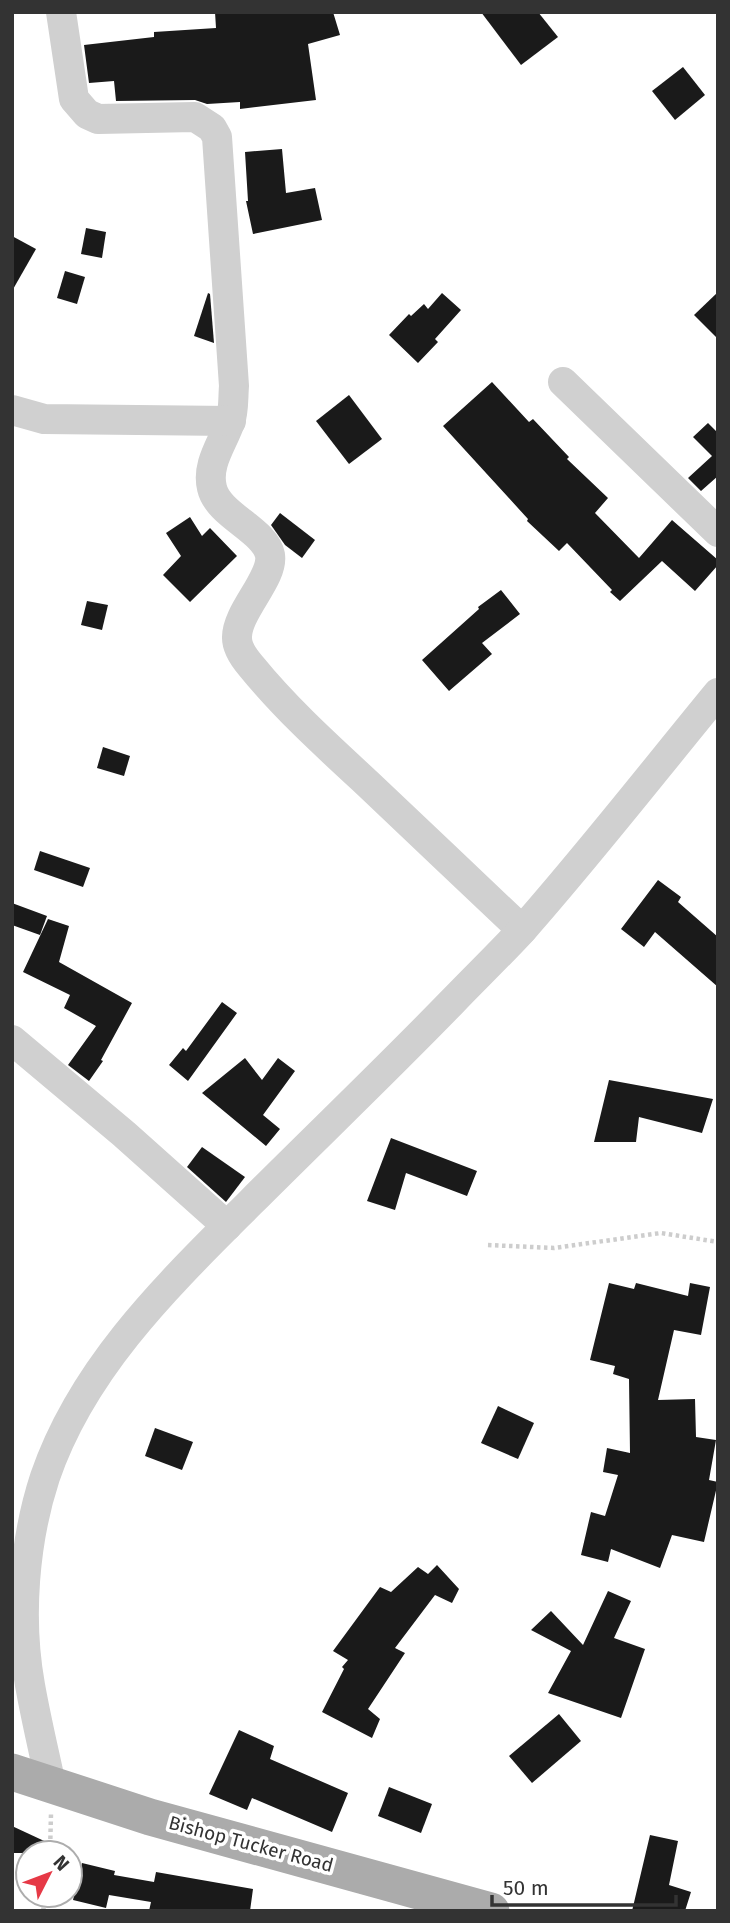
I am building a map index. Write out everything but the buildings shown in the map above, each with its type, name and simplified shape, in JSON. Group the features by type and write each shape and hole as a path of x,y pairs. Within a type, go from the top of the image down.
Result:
{"main road":[{"name":"Bishop Tucker Road","path":"12,1772 150,1817 491,1911"}],"street":[{"path":"61,12 74,99 87,114 98,119 195,117 212,128 217,137 234,386 231,421 219,443 211,472 212,490 228,511 267,547 271,556 267,571 242,618 237,637 240,651 249,665 300,720 522,930"},
{"path":"563,382 718,532"},
{"path":"12,410 44,419 231,421"},
{"path":"51,1785 29,1682 23,1598 31,1533 45,1478 64,1433 91,1381 124,1336 227,1226 370,1087 522,930 718,694"},
{"path":"12,1040 124,1134 227,1226"}],"path":[{"path":"488,1245 554,1248 661,1233 718,1242"}]}
